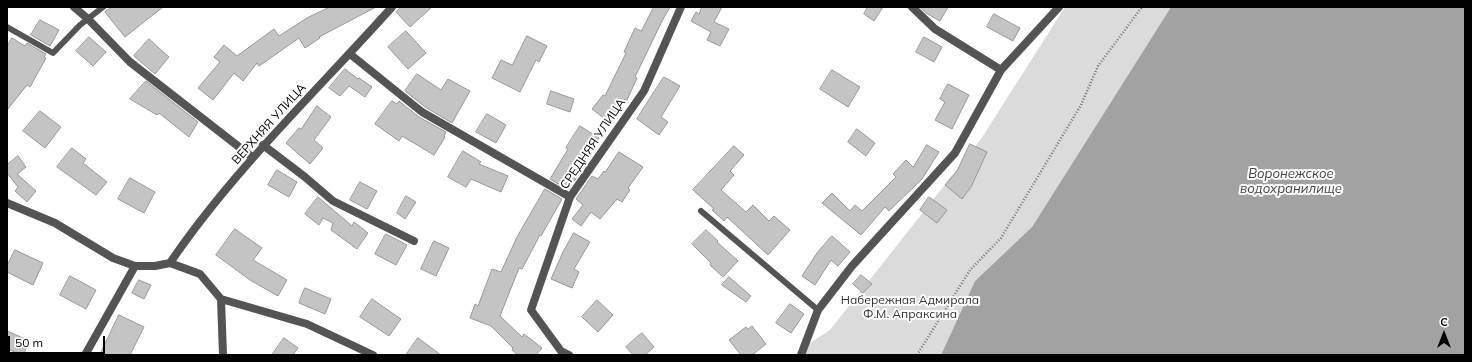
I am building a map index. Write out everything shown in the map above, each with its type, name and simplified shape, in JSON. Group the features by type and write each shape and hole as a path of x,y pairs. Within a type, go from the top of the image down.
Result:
{"street":[{"path":"74,7 88,19 130,62 252,157"},
{"name":"ВЕРХНЯЯ УЛИЦА","path":"170,263 184,242 252,157 350,54 392,7"},
{"name":"СРЕДНЯЯ УЛИЦА","path":"569,355 561,351 531,310 570,197 644,91 681,7"},
{"path":"912,7 935,29 1001,70"},
{"path":"801,355 818,310 852,266 954,153 1001,70 1059,7"},
{"path":"350,54 422,112 570,197"},
{"path":"263,145 332,200 414,241"},
{"path":"7,203 55,223 113,258 135,266 155,266 170,263 200,274 221,299 307,324 373,355"},
{"path":"85,355 135,266"},
{"path":"221,299 223,355"}],"lane":[{"path":"7,26 54,53 80,25 103,7"},
{"path":"701,211 818,310"}],"path":[{"path":"917,355 970,270 1001,238 1081,104 1098,66 1142,7"}],"green space":[{"name":"Набережная Адмирала Ф.М. Апраксина","path":"1065,7 1171,7 1032,227 975,281 941,355 805,355 807,345 830,330 981,139"}],"water":[{"name":"Воронежское водохранилище","path":"1171,7 1465,7 1465,355 941,355 975,281 1032,227"}],"building":[{"path":"112,7 163,7 125,37 105,12"},
{"path":"330,7 376,7 319,37 320,38 305,48 299,38 259,66 257,63 243,81 234,73 213,100 198,88 220,62 214,57 224,45 237,56 274,29 279,36 307,18"},
{"path":"402,7 432,7 410,27 396,12"},
{"path":"654,7 670,7 635,77 637,78 627,100 625,99 608,121 592,109 603,95 605,96 626,53 624,52 635,28 641,31"},
{"path":"702,7 722,7 714,22 729,29 720,46 707,40 711,32 691,21 696,12 699,14"},
{"path":"868,7 883,7 874,21 864,14"},
{"path":"920,7 948,7 940,21 926,13"},
{"path":"994,14 1020,28 1013,41 987,27"},
{"path":"40,20 59,30 50,46 31,35"},
{"path":"406,31 426,53 408,69 388,47"},
{"path":"527,36 547,46 539,62 536,60 520,92 492,78 501,60 512,65"},
{"path":"89,37 106,52 93,66 76,51"},
{"path":"924,37 942,47 934,62 916,52"},
{"path":"12,38 25,46 27,43 46,54 44,57 46,58 30,87 27,85 7,110 7,47"},
{"path":"149,39 169,57 155,74 134,56"},
{"path":"345,69 372,87 365,97 349,86 340,96 329,88"},
{"path":"832,70 860,87 848,107 820,89"},
{"path":"417,74 441,90 448,79 470,91 452,123 425,107 405,91"},
{"path":"664,77 680,86 661,117 668,122 659,135 637,119"},
{"path":"146,81 198,122 189,137 159,113 157,115 130,99"},
{"path":"948,84 969,95 952,129 935,120 945,102 940,99"},
{"path":"551,91 574,99 570,112 547,104"},
{"path":"392,101 397,104 399,101 419,117 446,132 445,137 434,155 402,136 399,141 375,124"},
{"path":"317,106 331,117 314,140 323,148 310,164 286,143 299,128 301,129"},
{"path":"40,111 61,127 45,148 23,131"},
{"path":"487,114 506,125 496,143 476,132"},
{"path":"580,126 599,138 579,168 582,170 568,190 550,179 568,149 566,148"},
{"path":"857,129 875,143 866,156 848,142"},
{"path":"970,144 987,152 971,187 962,199 945,185 957,171"},
{"path":"927,145 939,152 922,179 889,211 885,207 861,235 822,203 832,193 850,211 855,205 862,211 896,177 893,174 906,160 913,167"},
{"path":"734,146 744,155 730,171 734,175 721,190 746,212 753,205 769,221 774,216 790,230 768,255 727,217 724,221 712,210 714,209 693,190"},
{"path":"72,148 86,159 83,163 107,182 96,195 57,167"},
{"path":"463,151 481,162 479,164 508,176 501,192 471,179 466,187 448,177"},
{"path":"619,152 643,167 628,188 630,190 622,202 617,199 600,219 591,212 581,226 572,219 583,205 576,199 592,176 598,179 604,171 605,172"},
{"path":"18,156 26,167 17,174 36,191 27,202 15,191 18,187 7,173 7,165"},
{"path":"277,170 297,182 289,197 268,185"},
{"path":"130,178 155,192 144,213 118,199"},
{"path":"360,182 377,191 367,209 350,200"},
{"path":"545,189 562,199 541,236 540,235 522,269 519,268 500,316 522,337 524,334 542,348 536,355 518,355 491,326 470,318 475,304 478,306 492,269 501,272 517,237"},
{"path":"406,196 416,202 405,219 397,213"},
{"path":"318,197 352,226 354,222 368,233 357,249 331,230 333,223 323,218 319,225 305,214"},
{"path":"929,197 947,210 937,223 920,210"},
{"path":"235,229 262,248 253,260 287,280 278,296 250,280 216,255"},
{"path":"706,230 738,261 723,277 710,265 711,263 692,244"},
{"path":"574,233 590,242 574,269 579,272 572,288 551,279 563,252"},
{"path":"386,234 407,245 396,265 375,254"},
{"path":"832,236 850,252 838,266 831,260 815,285 802,276 817,253"},
{"path":"434,241 449,248 436,276 421,269"},
{"path":"15,250 43,263 33,285 7,272 7,266"},
{"path":"861,275 872,284 863,293 853,284"},
{"path":"70,276 96,290 86,309 60,295"},
{"path":"729,277 751,296 746,302 722,285"},
{"path":"139,280 151,285 144,299 132,293"},
{"path":"305,288 331,299 325,314 299,303"},
{"path":"372,299 401,319 389,336 360,317"},
{"path":"597,300 613,315 598,332 582,317"},
{"path":"790,304 804,314 791,333 776,323"},
{"path":"119,315 144,327 130,355 100,355"},
{"path":"752,326 766,344 752,355 741,355 729,340 746,327 748,329"},
{"path":"7,331 30,341 23,355 7,349"},
{"path":"642,333 654,347 645,355 633,355 626,347"},
{"path":"284,338 298,348 293,355 272,355"},
{"path":"418,338 441,355 406,355"}]}
